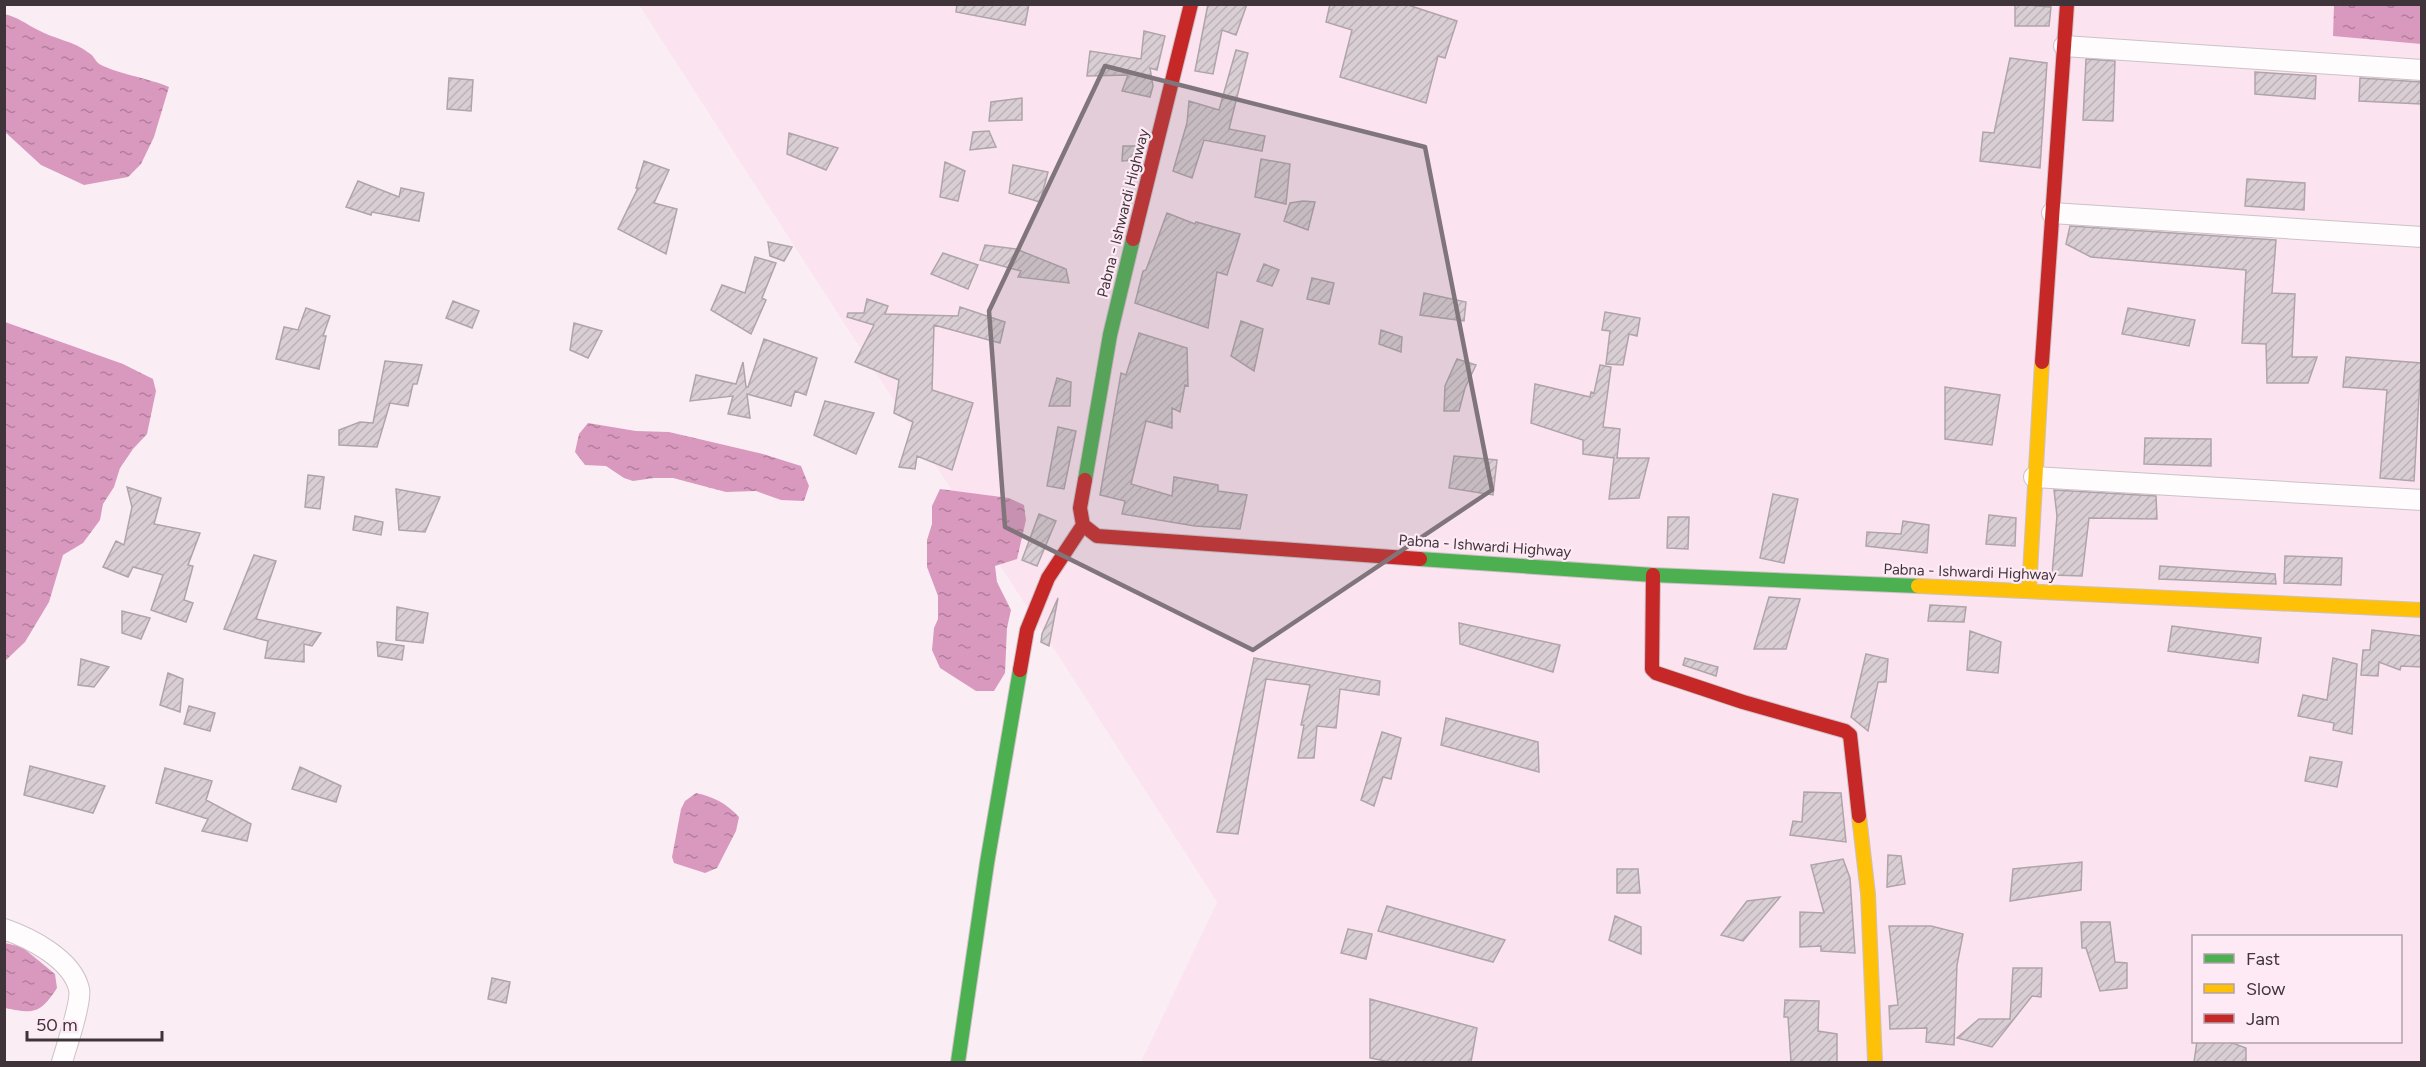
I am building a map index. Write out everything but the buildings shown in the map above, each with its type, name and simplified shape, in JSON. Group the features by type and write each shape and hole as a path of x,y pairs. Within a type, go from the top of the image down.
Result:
{"main road":[{"name":"Pabna - Ishwardi Highway","path":"1191,4 1110,335 1080,508 1083,525 1097,536 1653,575 2421,610"},
{"path":"2029,591 2034,477 2067,4"},
{"path":"958,1062 987,863 1027,630 1048,578 1083,525"},
{"path":"1653,575 1652,669 1656,673 1743,702 1845,731 1850,735 1868,894 1875,1062"}],"street":[{"path":"2064,46 2421,70"},
{"path":"2052,213 2421,237"},
{"path":"2034,477 2421,500"},
{"path":"4,929 28,937 48,951 72,974 80,990 62,1062"}],"highlighted area":[{"path":"1105,66 1425,147 1492,490 1253,650 1005,527 989,311"}],"shaded area":[{"path":"639,5 2421,5 2421,1062 1141,1062 1217,902"}],"water":[{"path":"2334,5 2421,5 2421,44 2333,36"},
{"path":"4,14 77,46 104,66 169,87 154,137 141,164 128,177 84,185 41,165 5,132"},
{"path":"5,322 123,364 153,379 156,391 147,434 120,468 114,487 103,504 100,520 83,543 63,555 49,602 25,642 5,661"},
{"path":"588,423 636,431 669,432 763,454 801,466 809,486 804,501 781,500 756,491 726,492 673,478 633,481 606,466 585,465 575,452 579,434"},
{"path":"940,489 1009,498 1024,505 1026,520 1017,559 995,566 997,582 1011,610 1007,628 1005,673 994,691 976,691 940,668 932,650 934,628 938,619 938,596 927,567 927,540 932,524 932,506"},
{"path":"696,793 719,801 739,817 736,831 717,868 705,873 674,863 672,857 681,809 685,801"},
{"path":"5,943 22,947 55,974 57,988 46,1003 36,1010 23,1011 5,1008"}],"traffic: fast":[{"path":"1085,480 1110,335 1133,239"},
{"path":"1420,559 1653,575 1918,586"},
{"path":"958,1062 987,863 1020,670"}],"traffic: slow":[{"path":"2029,591 2042,362"},
{"path":"1918,586 2422,610"},
{"path":"1859,816 1868,894 1875,1062"}],"traffic: jam":[{"path":"1133,239 1191,4"},
{"path":"2042,362 2067,4"},
{"path":"1085,480 1080,508 1083,525 1097,536 1420,559"},
{"path":"1020,670 1027,630 1048,578 1083,525"},
{"path":"1653,575 1652,669 1656,673 1743,702 1845,731 1850,735 1859,816"}]}
